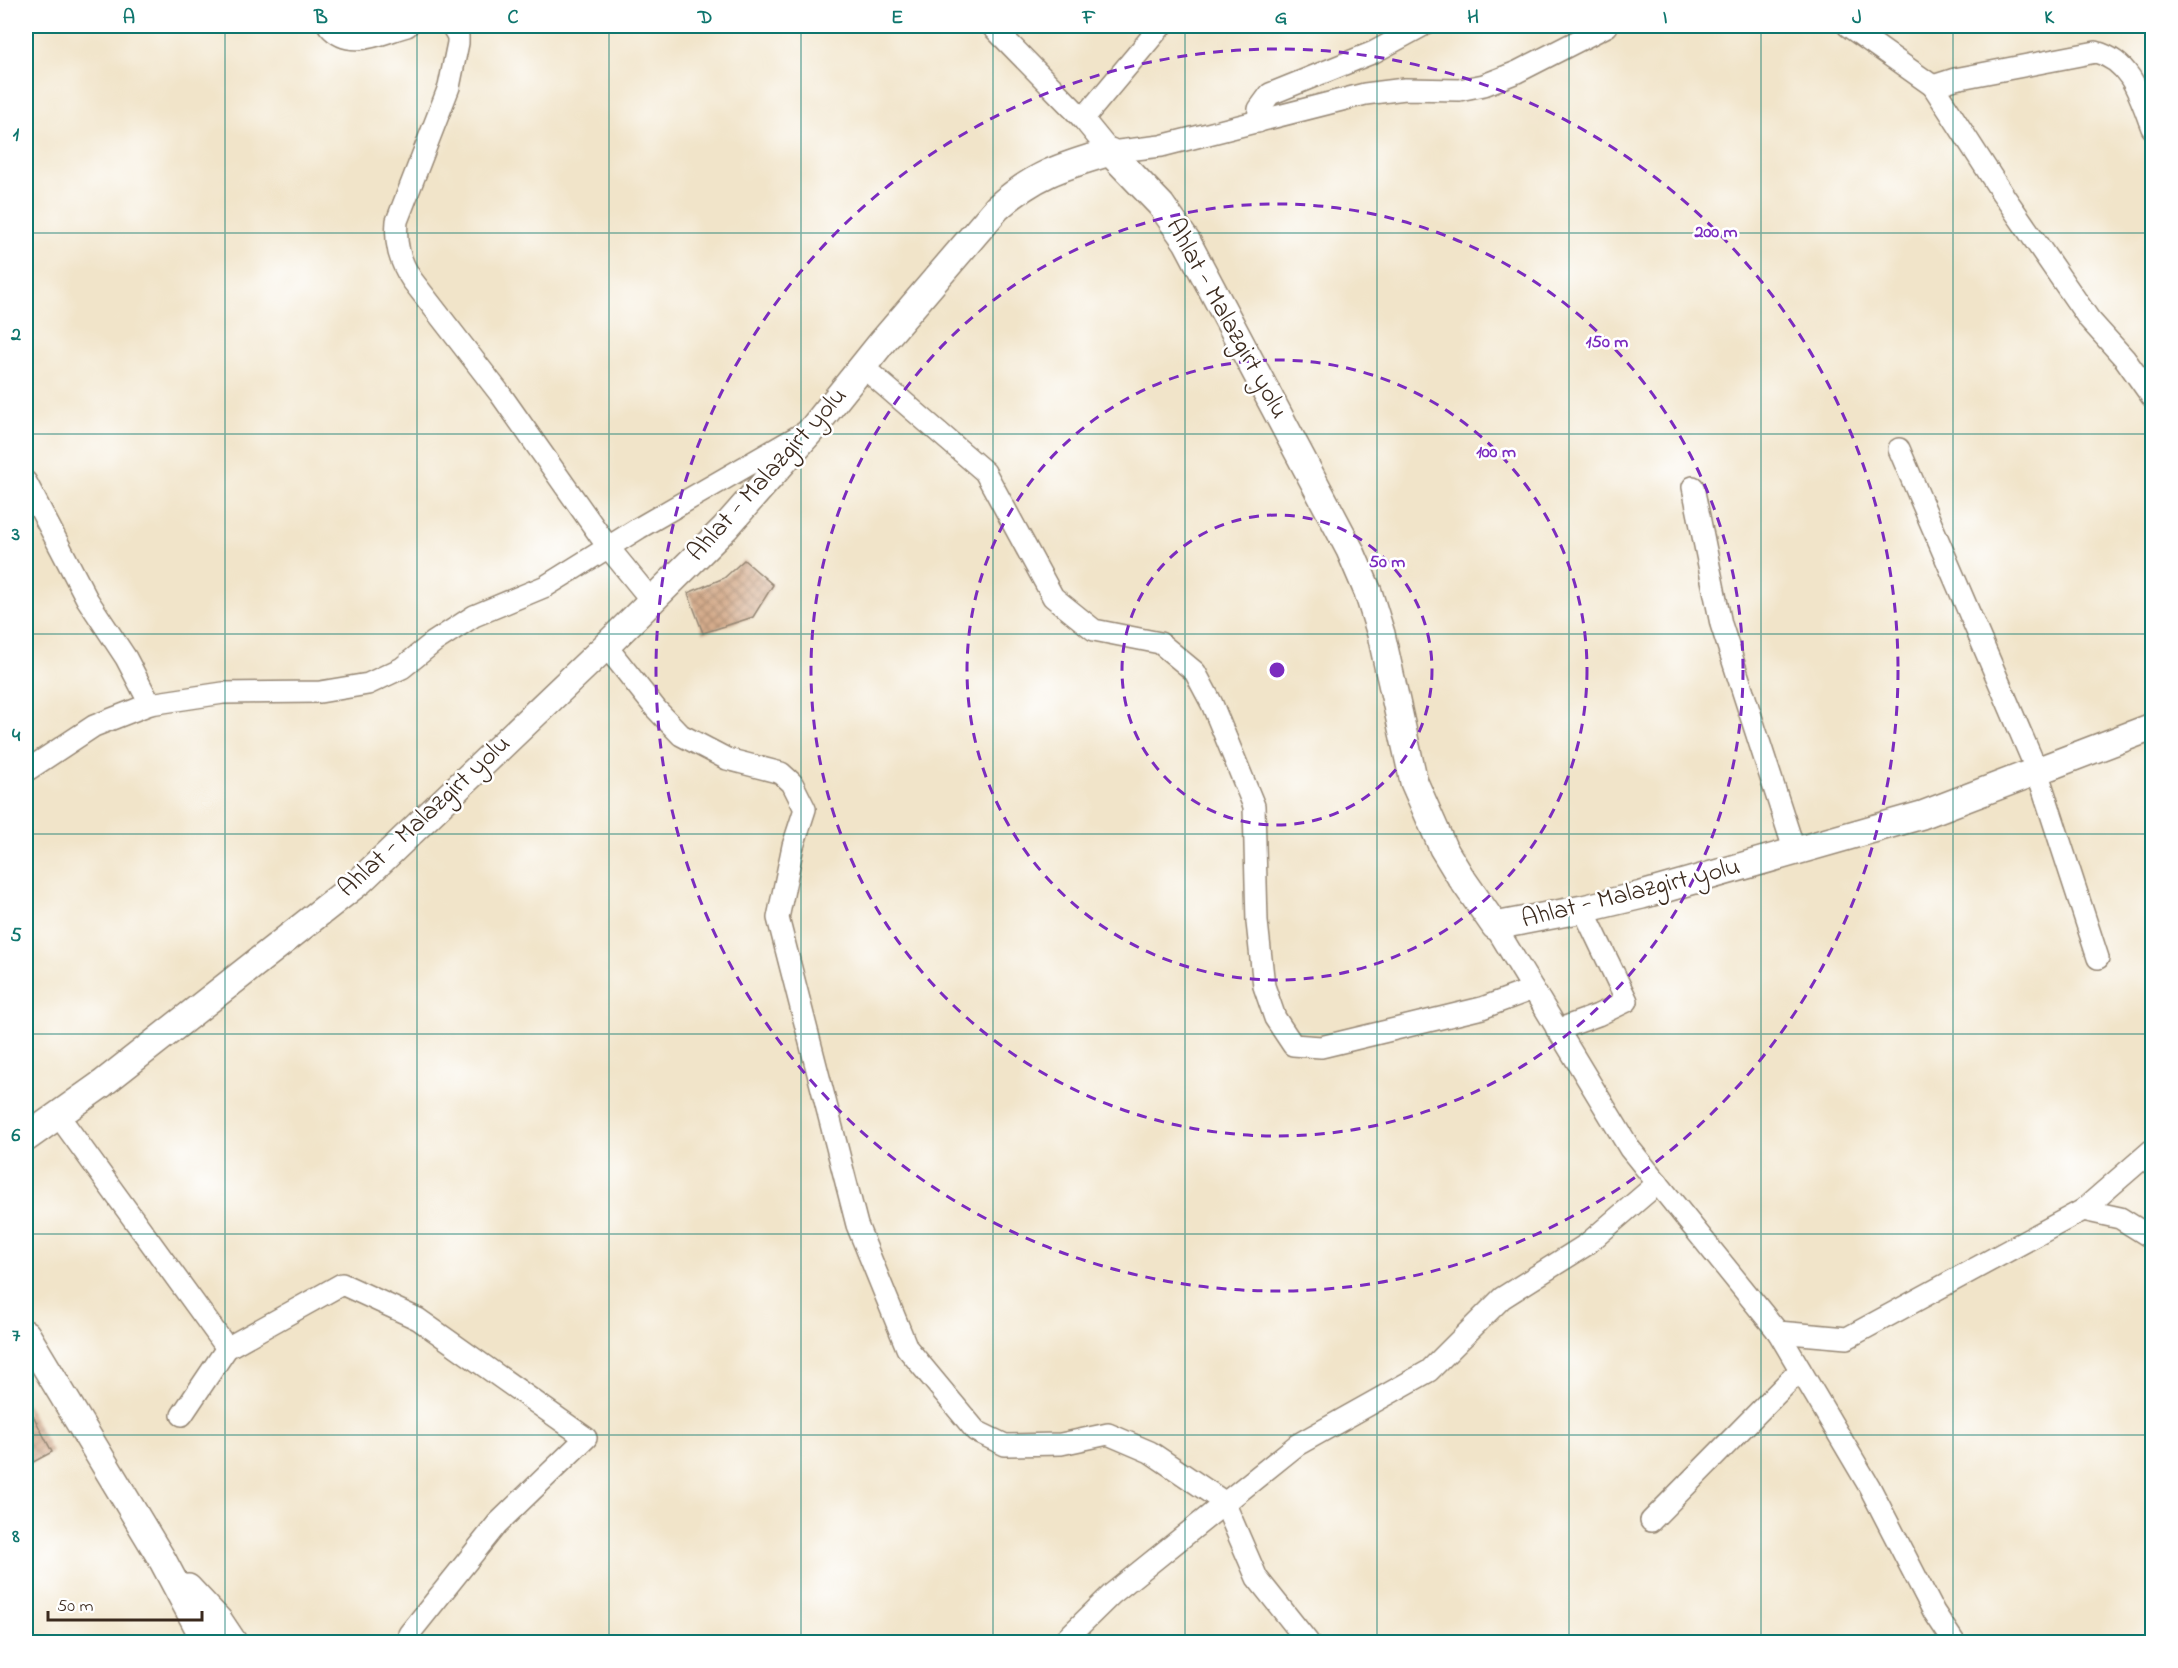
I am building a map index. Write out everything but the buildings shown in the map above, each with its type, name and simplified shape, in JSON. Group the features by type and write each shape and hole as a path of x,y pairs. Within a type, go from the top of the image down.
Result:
{"main road":[{"name":"Ahlat - Malazgirt yolu","path":"26,1138 102,1084 360,881 606,646 725,528 814,427 997,208 1016,192 1043,175 1110,152 1161,205 1187,242 1350,550 1368,592 1381,634 1414,782 1443,848 1495,926 1642,895 1922,815 2152,727"},
{"path":"26,1334 163,1561 206,1642"},
{"path":"163,1561 219,1622 233,1642"}],"street":[{"path":"330,26 336,33 349,40 360,40 407,26"},
{"path":"453,26 458,42 449,87 397,221 397,251 403,267 412,280 501,395 608,547 652,601"},
{"path":"992,26 1083,119 1110,152 1161,146 1365,94 1405,89 1459,90 1484,85 1517,72 1607,26"},
{"path":"1083,119 1161,26"},
{"path":"1258,122 1259,109 1270,94 1374,52 1422,26"},
{"path":"1848,26 1933,86 2002,193 2089,319 2125,359 2152,397"},
{"path":"1933,86 1955,79 2096,52 2112,58 2125,69 2134,83 2152,128"},
{"path":"863,367 986,472 1053,597 1094,630 1160,643 1195,672 1212,704 1254,806 1257,922 1264,986 1275,1018 1293,1045 1321,1047 1482,1008 1533,989"},
{"path":"26,771 94,726 150,704 223,693 320,692 368,684 402,668 434,642 474,616 546,586 608,547 814,427"},
{"path":"1899,449 2037,771 2098,958"},
{"path":"26,482 87,598 126,658 150,704"},
{"path":"1694,487 1721,624 1795,852"},
{"path":"606,646 656,709 681,735 727,759 781,773 792,783 805,809 793,846 778,918 857,1225 907,1348 976,1431 1005,1445 1061,1444 1107,1434 1150,1452 1224,1502 1257,1578 1308,1642"},
{"path":"1557,1030 1627,1001 1584,909"},
{"path":"1495,926 1630,1149 1778,1332 1869,1486 1934,1612 1954,1642"},
{"path":"57,1115 227,1348"},
{"path":"1778,1332 1848,1338 2083,1210 2152,1150"},
{"path":"1063,1642 1112,1594 1297,1445 1429,1371 1502,1298 1586,1245 1658,1183"},
{"path":"2083,1210 2120,1218 2152,1238"},
{"path":"182,1415 227,1348 342,1284 418,1319 586,1438 497,1524 409,1634"},
{"path":"1652,1521 1800,1370"}]}
